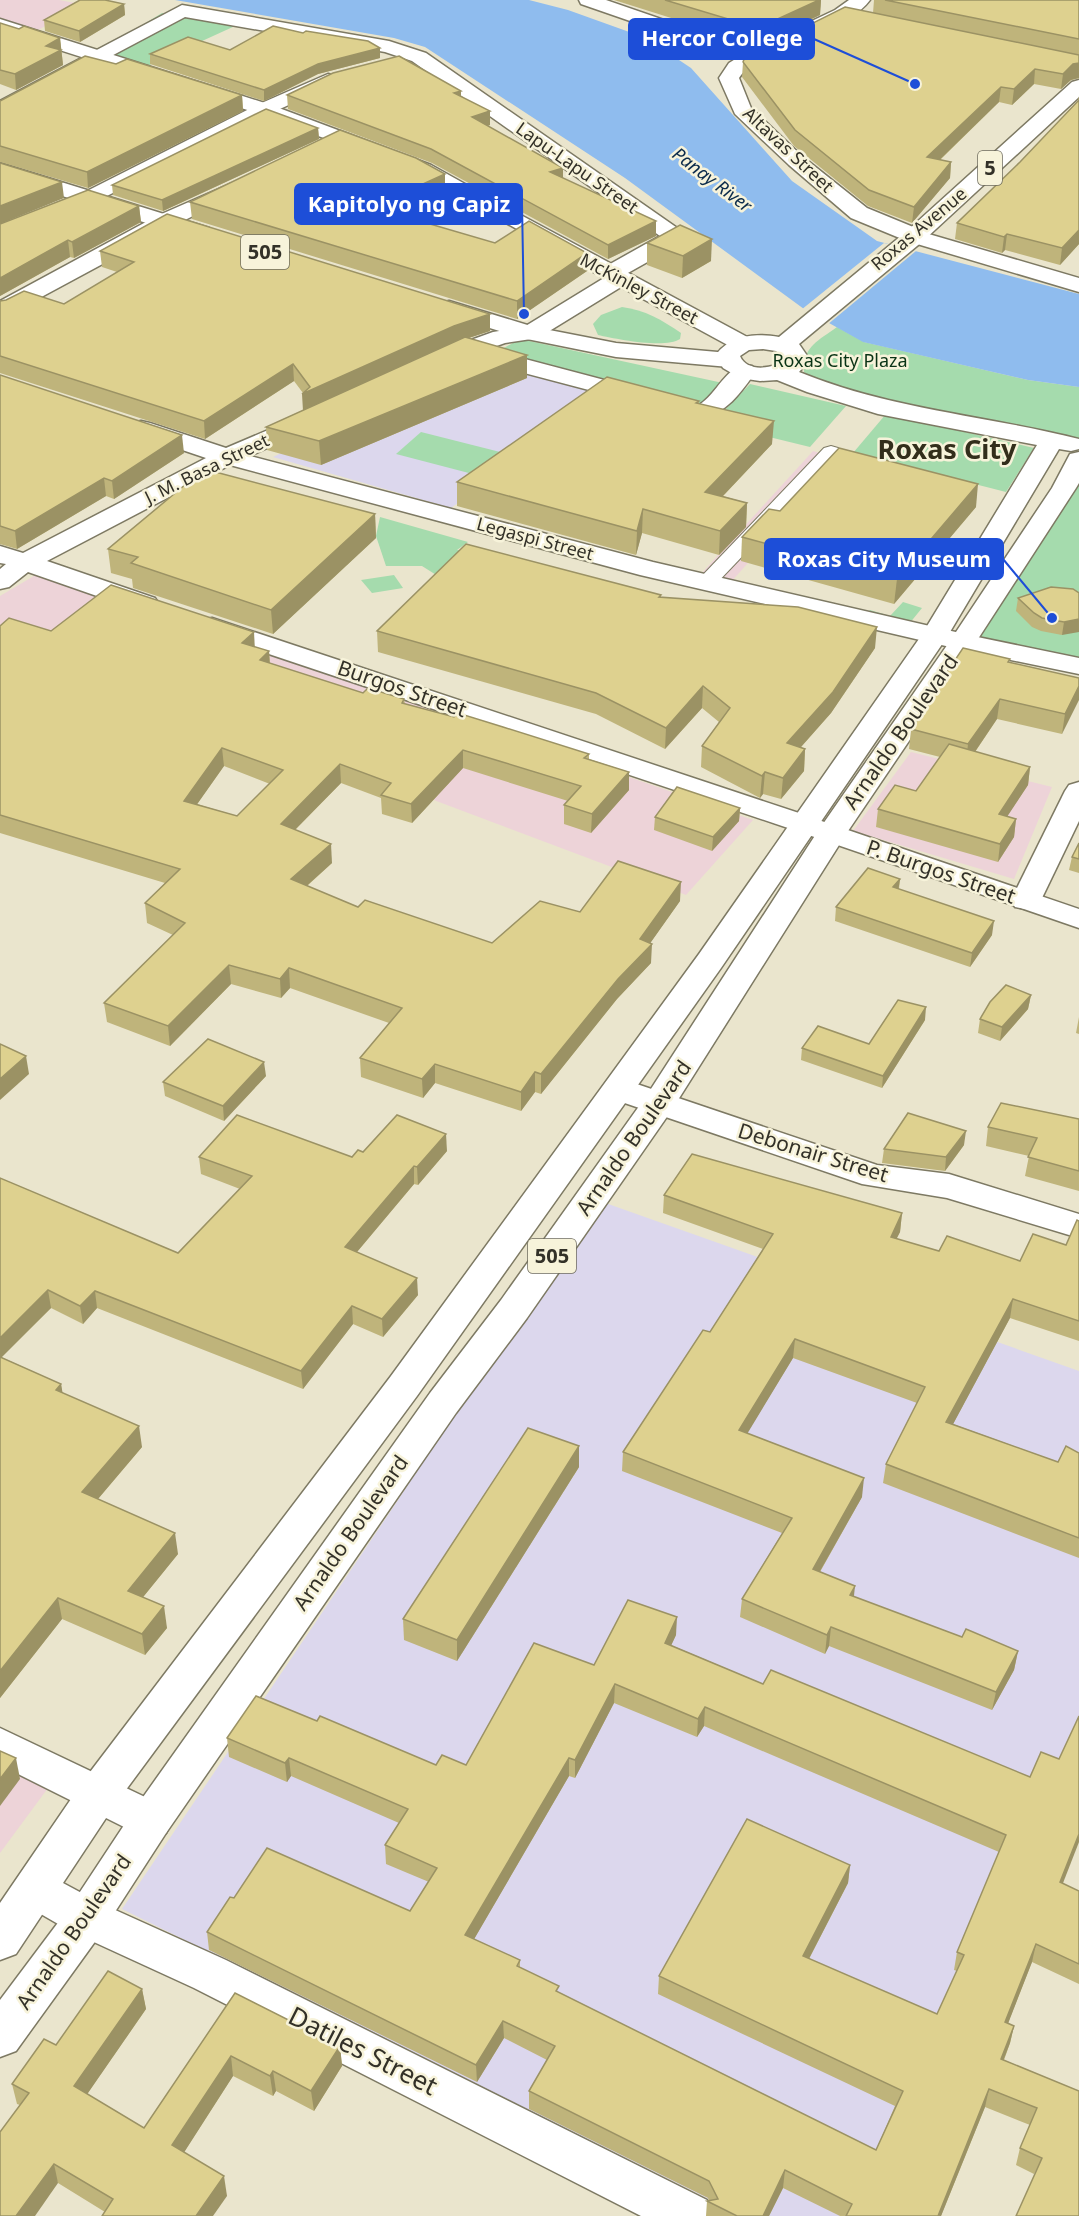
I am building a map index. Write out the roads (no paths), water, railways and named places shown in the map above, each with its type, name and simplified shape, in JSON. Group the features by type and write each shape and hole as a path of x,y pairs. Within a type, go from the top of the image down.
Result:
{"main road":[{"path":"588,0 752,57 842,14 863,9"},
{"path":"0,109 100,57 183,10 389,47 419,57"},
{"name":"McKinley Street","path":"0,25 264,109 424,169 616,276 739,358"},
{"path":"388,64 419,57"},
{"name":"Lapu-Lapu Street","path":"419,57 675,237 616,276"},
{"name":"Altavas Street","path":"752,57 736,67 729,78 742,110 796,161 859,213 907,241"},
{"path":"0,234 92,196 326,80 347,75"},
{"name":"Roxas Avenue","path":"784,345 907,241 1079,87"},
{"path":"310,152 341,137"},
{"name":"505","path":"0,169 92,196 222,239"},
{"path":"0,310 165,221 248,182"},
{"path":"907,241 1079,285"},
{"path":"420,369 463,350 501,337 530,333 616,276"},
{"path":"427,302 530,333 616,350 739,358 762,374 781,373 790,369 798,360 792,350 784,345 763,342 739,358 713,406 706,412 699,412 463,350"},
{"path":"781,373 817,389 872,405 1065,450 1079,446"},
{"name":"J. M. Basa Street","path":"0,581 12,558 323,413"},
{"name":"Legaspi Street","path":"125,423 227,457 706,583 949,639 1079,666"},
{"name":"Arnaldo Boulevard","path":"0,1940 99,1793 405,1386 619,1089 817,829 949,639 1064,488 1065,450"},
{"name":"Burgos Street","path":"12,558 817,829"},
{"path":"1026,900 1079,791"},
{"name":"Arnaldo Boulevard","path":"0,2036 87,1918 151,1820 443,1403 514,1310 659,1103 745,972 817,829"},
{"name":"P. Burgos Street","path":"817,829 1079,919"},
{"name":"Debonair Street","path":"619,1089 874,1176 949,1186 1079,1226"},
{"path":"0,1745 151,1820"},
{"name":"Datiles Street","path":"35,1889 87,1918 210,1974 690,2216"}],"street":[{"path":"706,583 831,452"}],"water":[{"name":"Panay River","path":"175,0 529,0 568,10 646,38 691,68 792,181 877,241 1079,294 1079,387 1028,380 863,342 804,309 625,178 425,47 394,38"}],"place":[{"name":"Hercor College","path":"915,84"},
{"name":"Kapitolyo ng Capiz","path":"524,314"},
{"name":"Roxas City Museum","path":"1052,618"}],"district":[{"name":"Roxas City","path":"947,450"}],"park label":[{"name":"Roxas City Plaza","path":"840,361"}]}
